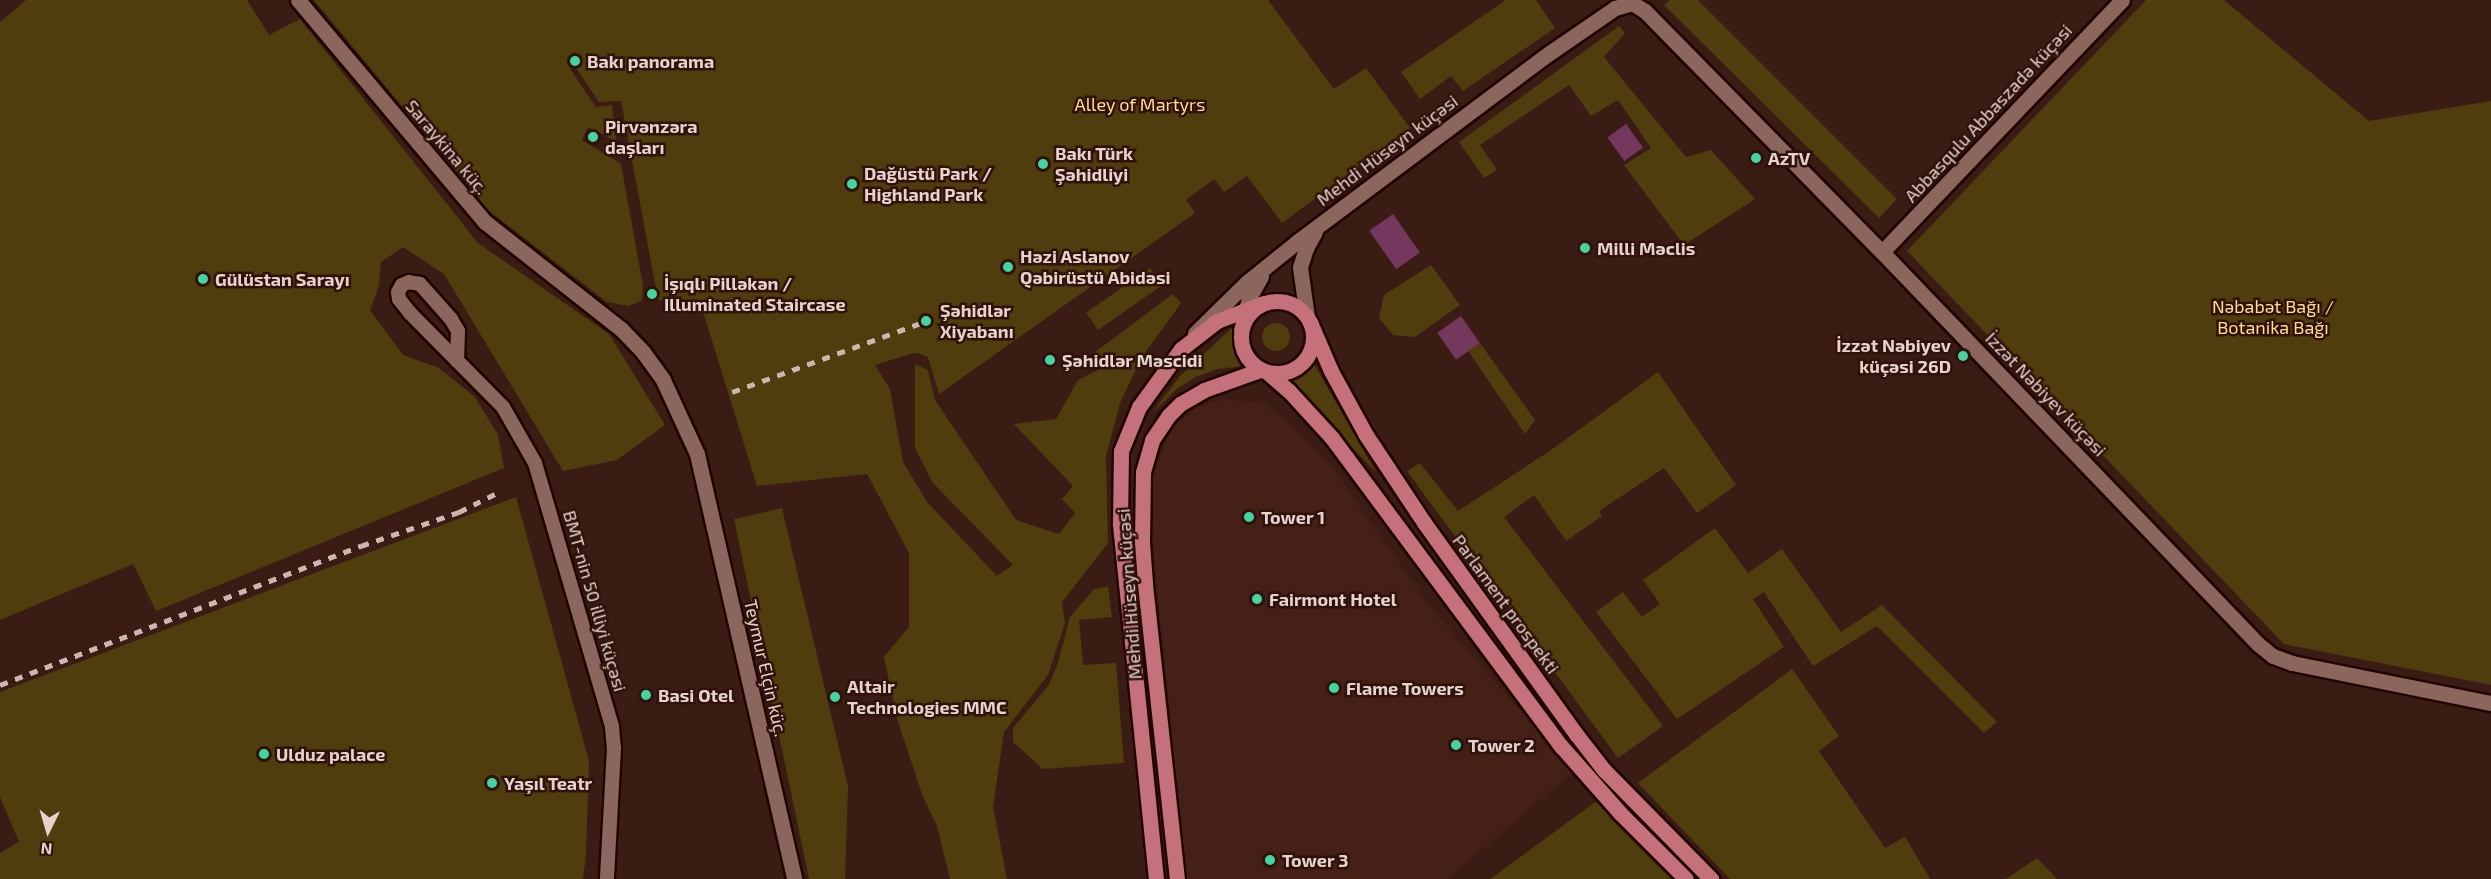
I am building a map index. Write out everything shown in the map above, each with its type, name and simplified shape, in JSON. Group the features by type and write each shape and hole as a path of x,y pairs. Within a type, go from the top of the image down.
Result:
{"main road":[{"name":"Saraykina küç.","path":"298,0 485,222 609,318 643,352 663,380 699,460"},
{"name":"Abbasqulu Abbaszadə küçəsi","path":"1882,252 2122,0"},
{"name":"İzzət Nəbiyev küçəsi","path":"1632,3 1658,24 1882,252 2258,644 2273,656 2292,663 2491,703"},
{"name":"Mehdi Hüseyn küçəsi","path":"1156,879 1125,576 1119,482 1121,451 1131,425 1150,391 1180,349 1228,299 1269,263 1548,54 1615,8 1632,3"},
{"path":"1264,371 1285,373 1307,357 1313,340 1301,288 1301,261 1320,225"},
{"path":"1269,263 1253,287 1244,311 1240,339 1245,356 1295,397 1332,438 1561,746 1620,813 1686,879"},
{"path":"1241,330 1249,314 1264,303 1273,301 1291,304 1308,320"},
{"name":"Mehdi Hüseyn küçəsi","path":"1180,349 1217,321 1264,303"},
{"name":"Parlament prospekti","path":"1308,320 1331,372 1366,435 1425,524 1562,715 1604,770 1711,879"},
{"name":"Mehdi Hüseyn küçəsi","path":"1177,879 1145,583 1142,543 1143,472 1152,440 1168,415 1180,404 1204,390 1264,371"},
{"name":"Teymur Elçin küç.","path":"699,460 794,879"}],"street":[{"name":"BMT-nin 50 illiyi küçəsi","path":"457,361 458,331 451,319 420,284 410,282 402,285 398,292 399,299 457,361 512,419 536,463 612,727 614,748 607,879"}],"shaded area":[{"path":"1626,124 1643,147 1624,161 1607,138"},
{"path":"1393,214 1420,253 1396,269 1369,231"},
{"path":"1461,316 1480,343 1456,360 1437,333"},
{"name":"Flame Towers","path":"1222,399 1264,403 1293,427 1332,467 1428,604 1573,772 1447,879 1186,879 1152,533 1153,475 1172,427 1195,408"}],"green space":[{"path":"26,0 247,0 269,35 300,19 478,243 609,334 665,425 617,460 563,471 444,274 403,247 381,262 379,285 370,310 403,355 439,368 475,397 498,435 504,468 156,611 133,564 0,620 0,22"},
{"name":"Alley of Martyrs","path":"314,0 1268,0 1334,89 1366,68 1410,128 1282,223 1247,176 1224,192 1214,179 1186,200 1195,213 939,394 928,357 914,353 875,365 890,389 903,462 927,502 997,576 1013,565 933,483 915,448 915,364 928,370 935,400 1016,520 1059,534 1075,513 1062,499 1073,486 1014,424 1056,419 1078,380 1102,368 1094,353 1173,294 1181,303 1142,357 1120,403 1106,456 1108,543 1062,602 1065,623 1048,675 1004,732 993,807 1007,879 950,879 937,826 923,797 897,719 884,657 909,627 909,553 867,474 757,486 701,305 658,300 621,101 599,102 568,56 570,69 596,107 612,105 617,142 588,127 582,140 621,164 643,286 642,301 628,306 607,302 488,210"},
{"path":"1506,0 1536,0 1555,28 1463,91 1451,76 1420,99 1401,72"},
{"path":"1670,0 1698,0 1897,199 1879,218 1664,5"},
{"name":"Nəbabət Bağı / Botanika Bağı","path":"2146,0 2224,0 2369,121 2491,101 2491,685 2284,644 1907,251"},
{"path":"1619,26 1625,33 1604,57 1686,157 1711,150 1755,199 1684,245 1624,165 1651,148 1618,100 1591,116 1569,85 1480,145 1497,170 1484,178 1459,142"},
{"path":"1431,265 1460,305 1415,337 1393,335 1379,318 1384,295"},
{"path":"1150,268 1162,285 1098,330 1086,313"},
{"path":"1276,323 1286,327 1290,337 1286,347 1276,351 1266,347 1262,337 1266,327"},
{"path":"1234,326 1234,348 1243,366 1217,369 1196,377 1178,388 1152,413 1180,376"},
{"path":"1480,343 1535,420 1525,434 1468,351"},
{"path":"1313,362 1376,472 1288,382 1299,376"},
{"path":"1658,372 1736,485 1697,513 1664,468 1599,511 1602,516 1566,541 1534,495 1504,517 1663,726 1618,758 1407,471 1420,463 1458,511 1554,448"},
{"path":"516,497 589,761 583,879 0,879 0,853 19,842 0,797 0,692"},
{"path":"782,508 848,786 845,879 809,879 734,519"},
{"path":"1715,528 1748,573 1782,549 1841,632 1882,605 1997,722 1984,733 1877,626 1813,666 1764,592 1753,599 1784,647 1677,719 1596,612 1623,592 1642,617 1660,604 1643,580"},
{"path":"1108,587 1112,617 1079,620 1083,665 1116,663 1124,763 1043,769 1013,742 1013,728 1048,686 1057,666 1070,617 1094,589"},
{"path":"1792,669 1839,736 1819,751 1885,848 1905,837 1930,879 1730,879 1638,783"},
{"path":"1598,800 1673,879 1490,879"},
{"path":"2037,858 2057,879 2006,879"}],"railway":[{"path":"732,392 926,321"},
{"path":"0,685 361,546 459,512 495,494"}],"place":[{"name":"Bakı panorama","path":"575,61"},
{"name":"Pirvənzəra daşları","path":"593,137"},
{"name":"AzTV","path":"1756,158"},
{"name":"Bakı Türk Şəhidliyi","path":"1043,164"},
{"name":"Dağüstü Park / Highland Park","path":"852,184"},
{"name":"Milli Məclis","path":"1585,248"},
{"name":"Həzi Aslanov Qəbirüstü Abidəsi","path":"1008,267"},
{"name":"Gülüstan Sarayı","path":"203,279"},
{"name":"İşıqlı Pilləkən / Illuminated Staircase","path":"652,294"},
{"name":"Şəhidlər Xiyabanı","path":"926,321"},
{"name":"İzzət Nəbiyev küçəsi 26D","path":"1963,356"},
{"name":"Şəhidlər Məscidi","path":"1050,360"},
{"name":"Tower 1","path":"1249,517"},
{"name":"Fairmont Hotel","path":"1257,599"},
{"name":"Flame Towers","path":"1334,688"},
{"name":"Basi Otel","path":"646,695"},
{"name":"Altair Technologies MMC","path":"835,697"},
{"name":"Tower 2","path":"1456,745"},
{"name":"Ulduz palace","path":"264,754"},
{"name":"Yaşıl Teatr","path":"492,783"},
{"name":"Tower 3","path":"1270,860"}]}
